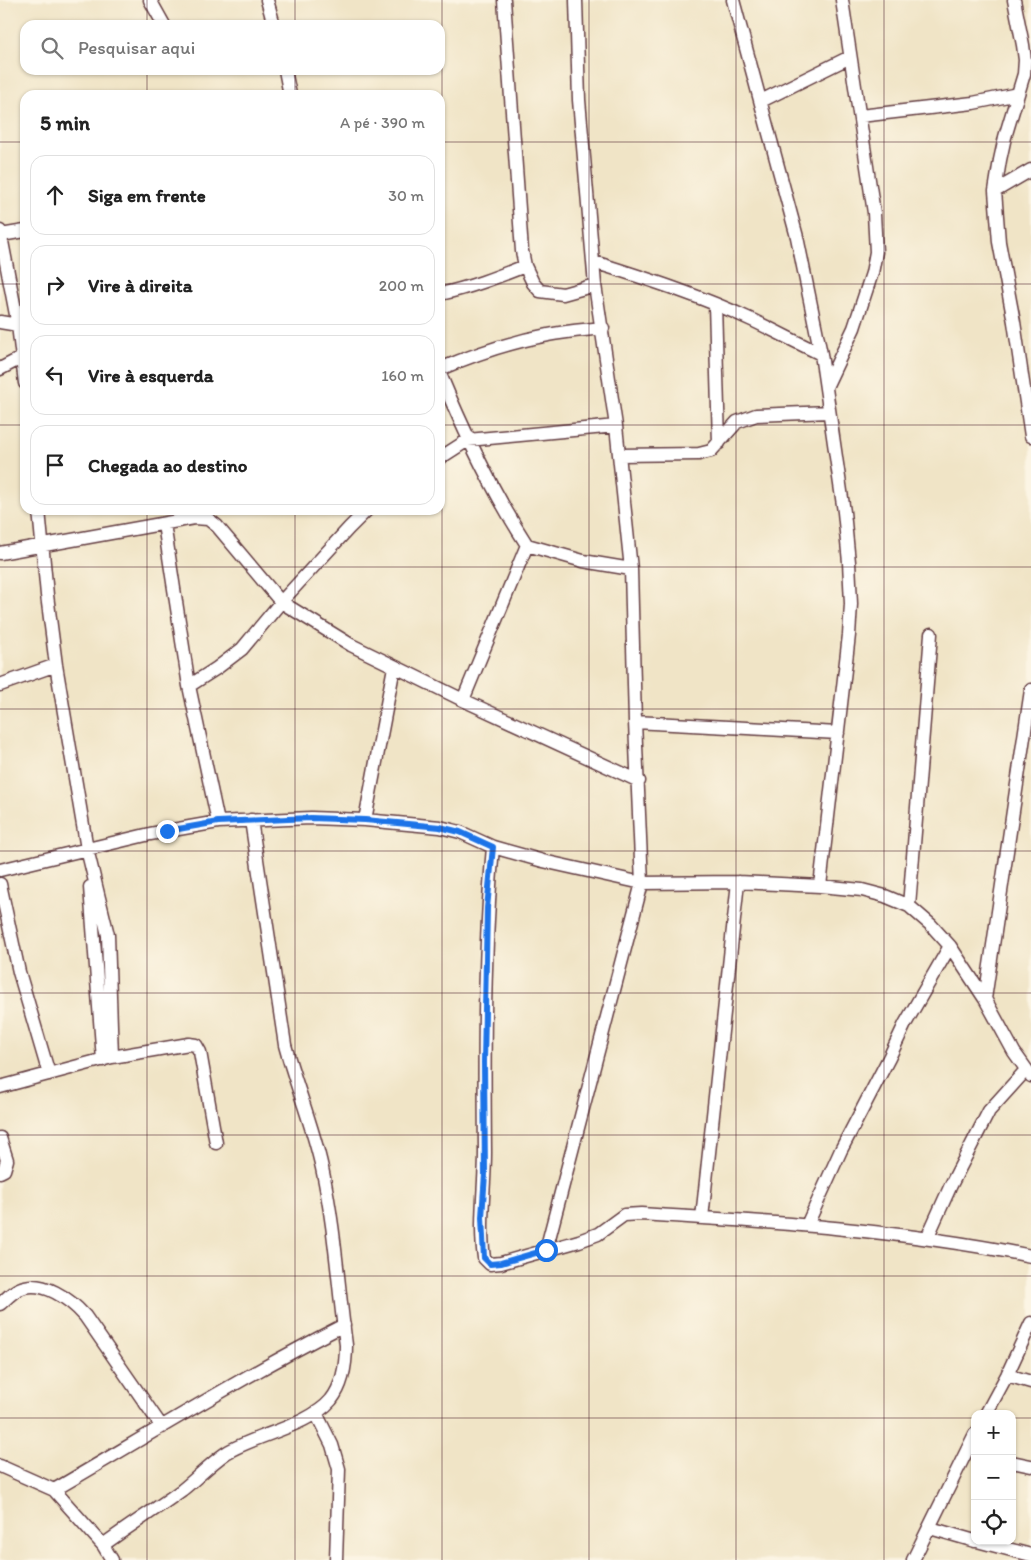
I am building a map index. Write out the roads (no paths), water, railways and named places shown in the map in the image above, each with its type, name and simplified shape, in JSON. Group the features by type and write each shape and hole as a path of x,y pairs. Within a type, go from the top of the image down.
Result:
{"street":[{"path":"150,0 161,20"},
{"path":"267,0 273,20"},
{"path":"504,0 519,219 525,266 533,284 540,291 563,294 596,285"},
{"path":"546,1250 642,883 631,569 616,426 596,285 579,100 576,0"},
{"path":"733,0 797,237 821,354 844,512 851,582 849,635 820,886"},
{"path":"826,386 860,310 872,273 876,252 874,213 842,0"},
{"path":"1014,0 1025,60 1024,74 1004,145 996,191 1000,242 1031,436"},
{"path":"761,101 850,57"},
{"path":"286,75 289,90"},
{"path":"860,116 973,103 1018,94"},
{"path":"996,191 1031,170"},
{"path":"0,231 20,316"},
{"path":"1,236 20,232"},
{"path":"594,262 715,304 752,319 821,354"},
{"path":"445,293 489,280 525,266"},
{"path":"715,304 718,442"},
{"path":"0,322 20,324"},
{"path":"445,367 473,355 525,340 550,334 603,328"},
{"path":"0,369 20,359"},
{"path":"445,386 468,440 504,510 527,545 583,562 631,569"},
{"path":"619,455 699,454 710,451 737,422 746,418 756,415 829,412"},
{"path":"445,455 468,440 616,426"},
{"path":"39,515 56,665 87,849 108,935 108,1058"},
{"path":"189,686 242,649 281,602 362,515"},
{"path":"0,553 194,518 208,519 217,526 281,602 351,645 463,700 639,781"},
{"path":"164,524 189,686 218,822"},
{"path":"463,700 527,545"},
{"path":"909,906 931,634"},
{"path":"0,685 56,665"},
{"path":"365,820 394,667"},
{"path":"986,1000 1031,690"},
{"path":"635,722 838,733"},
{"path":"0,870 150,834 218,822 311,818 365,820 440,827 460,832 493,847 543,861 642,883 738,882 820,886 862,890 885,896 909,906 931,925 950,946 986,1000 1014,1052 1029,1073 990,1111 951,1185 927,1238"},
{"path":"103,1545 183,1488 213,1462 228,1452 316,1413 334,1396 342,1378 346,1359 332,1219 318,1151 294,1080 285,1045 251,820"},
{"path":"493,847 487,908 484,1062 485,1174 482,1217 484,1258 490,1264 501,1263 579,1241 598,1234 624,1215 641,1214 807,1225 927,1238 1031,1256"},
{"path":"702,1218 738,882"},
{"path":"0,884 19,972 49,1074"},
{"path":"807,1225 841,1150 889,1058 904,1024 950,946"},
{"path":"0,1087 108,1058 189,1044 196,1045 200,1052 216,1143"},
{"path":"0,1138 7,1164 4,1170 0,1172"},
{"path":"0,1304 19,1289 30,1287 44,1288 55,1292 74,1304 85,1316 162,1427"},
{"path":"988,1410 1031,1323"},
{"path":"54,1490 288,1354 344,1325"},
{"path":"1007,1375 1031,1382"},
{"path":"316,1413 332,1445 339,1469 336,1560"},
{"path":"913,1560 970,1452"},
{"path":"1016,1463 1031,1466"},
{"path":"0,1466 54,1490 103,1545 112,1560"},
{"path":"930,1528 971,1540"},
{"path":"986,1545 1011,1555 1031,1555"}]}
